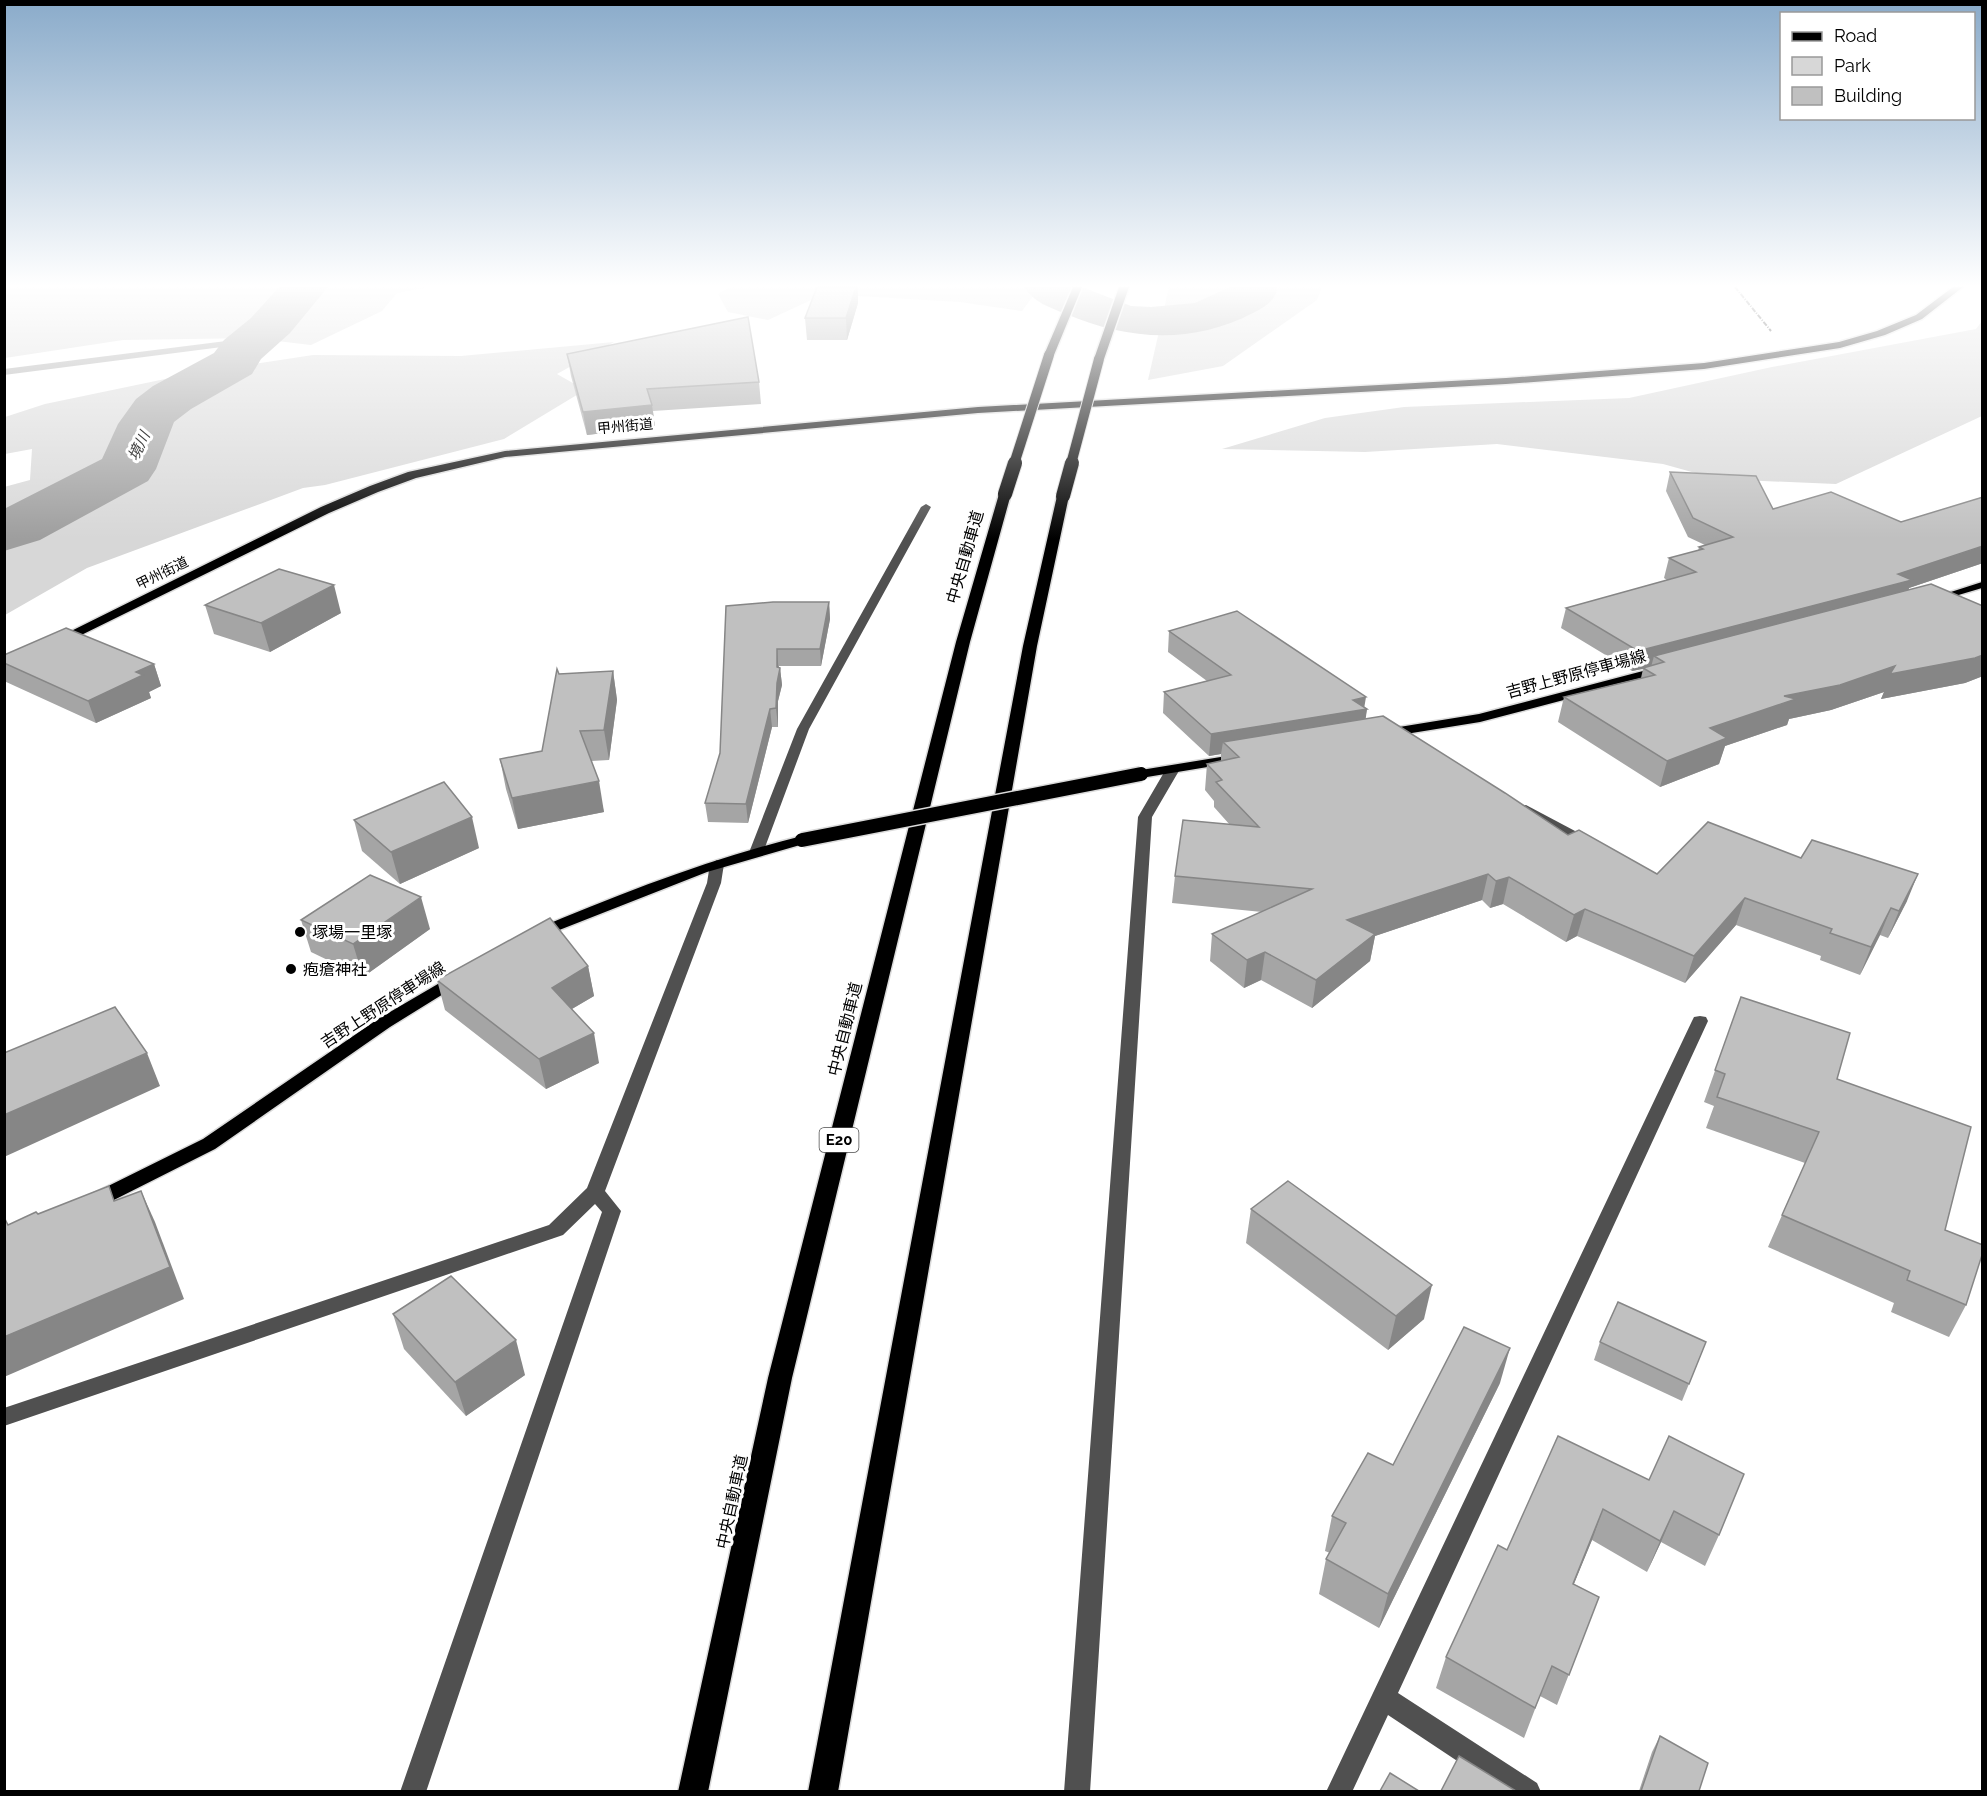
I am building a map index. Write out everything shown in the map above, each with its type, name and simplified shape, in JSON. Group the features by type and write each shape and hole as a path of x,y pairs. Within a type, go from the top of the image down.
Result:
{"highway":[{"name":"中央自動車道","path":"693,1791 780,1378 963,642 1005,494 1044,371"},
{"path":"824,1791 1030,646 1063,496 1096,371"},
{"name":"甲州街道","path":"40,649 374,489 412,475 505,454 978,410 1506,381 1640,371"}],"main road":[{"path":"1928,601 1983,585"},
{"name":"吉野上野原停車場線","path":"1371,736 1480,718 1675,667"},
{"path":"522,940 646,888 757,850 1142,774 1254,756"},
{"name":"吉野上野原停車場線","path":"81,1208 209,1144 384,1023 473,969"}],"street":[{"path":"757,850 803,729 926,507"},
{"path":"1406,730 1425,743"},
{"path":"1077,1791 1145,817 1173,769"},
{"path":"1509,800 1603,852"},
{"path":"4,1417 556,1230 595,1192 714,883 717,864"},
{"path":"1339,1791 1700,1021"},
{"path":"413,1791 612,1211 595,1192"},
{"path":"1383,1698 1528,1791"}],"green space":[{"path":"208,371 563,371 557,374 585,390 504,439 325,485 303,488 87,568 5,615 4,487 30,480 32,449 5,454 5,417 45,404"},
{"path":"1150,371 1197,371 1148,380"},
{"path":"1754,371 1982,371 1982,416 1836,484 1717,479 1663,464 1497,444 1365,452 1222,449 1325,418 1404,407 1629,398"}],"building":[{"path":"572,371 757,371 759,382 647,389 652,405 583,412"},
{"path":"1670,472 1756,476 1773,509 1831,492 1901,522 1983,497 1983,546 1898,574 1912,580 1638,651 1566,608 1696,572 1669,558 1703,549 1699,547 1733,537 1693,518"},
{"path":"279,569 334,585 261,623 205,605"},
{"path":"1931,584 1983,606 1983,655 1890,674 1895,666 1840,685 1784,696 1796,699 1710,728 1727,738 1667,761 1564,697 1655,675 1643,668 1664,662 1654,656"},
{"path":"773,602 829,602 820,649 777,649 777,667 780,668 776,708 770,709 746,804 705,803 720,753 726,606"},
{"path":"1237,611 1366,697 1353,700 1367,709 1211,734 1164,692 1231,675 1169,631"},
{"path":"66,628 154,664 136,672 143,675 88,701 4,663 4,655"},
{"path":"557,669 559,674 613,671 604,730 580,731 599,781 512,798 500,759 542,751"},
{"path":"1383,716 1568,835 1579,830 1657,874 1708,822 1801,858 1812,840 1918,874 1899,911 1891,908 1871,947 1830,933 1832,929 1745,898 1694,956 1585,909 1574,915 1509,877 1496,881 1488,874 1347,920 1375,934 1316,980 1265,952 1247,960 1212,934 1312,889 1175,876 1183,820 1259,827 1216,782 1222,780 1207,764 1239,757 1223,742"},
{"path":"444,782 472,817 391,852 354,820"},
{"path":"370,875 421,897 353,944 301,920"},
{"path":"550,918 588,966 552,988 594,1033 539,1059 437,980"},
{"path":"1741,997 1850,1033 1837,1079 1971,1127 1945,1230 1983,1245 1983,1252 1966,1305 1907,1280 1910,1271 1782,1215 1819,1132 1717,1097 1725,1074 1715,1070"},
{"path":"115,1007 147,1053 4,1115 4,1053"},
{"path":"1288,1181 1432,1285 1396,1316 1251,1209"},
{"path":"109,1186 114,1201 141,1191 170,1267 4,1337 4,1217 8,1225 36,1212 38,1214"},
{"path":"451,1276 516,1340 455,1382 393,1314"},
{"path":"1618,1302 1706,1342 1689,1384 1600,1342"},
{"path":"1464,1327 1510,1348 1388,1594 1326,1559 1346,1523 1332,1516 1368,1453 1393,1465"},
{"path":"1558,1436 1649,1480 1669,1436 1744,1474 1719,1535 1674,1511 1660,1541 1603,1509 1573,1584 1599,1597 1569,1675 1552,1666 1535,1708 1446,1657 1498,1545 1507,1550"},
{"path":"1660,1736 1708,1763 1699,1791 1641,1791"},
{"path":"1459,1756 1516,1791 1441,1791"},
{"path":"1390,1773 1419,1791 1380,1791"}],"waterway":[{"path":"4,372 13,371"},
{"name":"境川","path":"4,532 18,527 127,469 142,431 155,411 172,397 221,371"}],"place":[{"name":"塚場一里塚","path":"300,932"},
{"name":"疱瘡神社","path":"291,969"}]}
